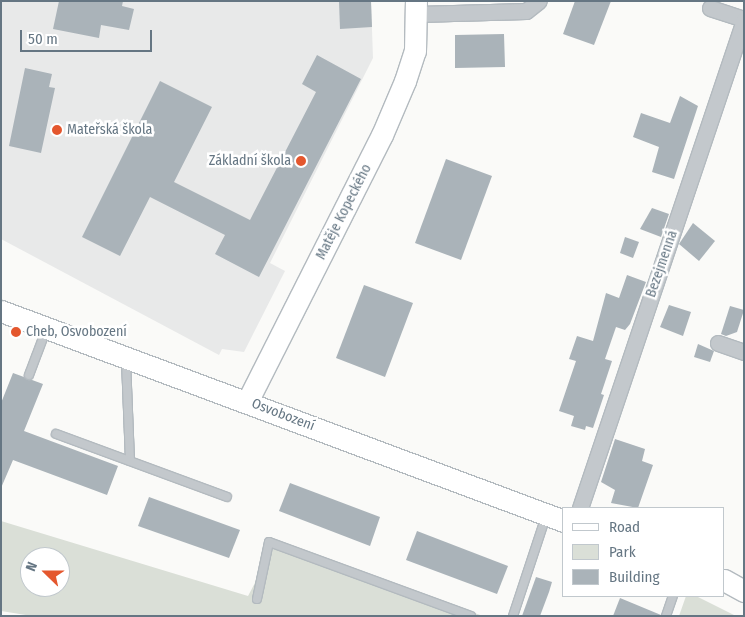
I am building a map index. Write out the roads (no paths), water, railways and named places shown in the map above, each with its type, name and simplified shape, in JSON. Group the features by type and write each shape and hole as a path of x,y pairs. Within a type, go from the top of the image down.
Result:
{"street":[{"name":"Matěje Kopeckého","path":"247,402 382,135 411,67 417,8 526,12 539,1"},
{"name":"Bezejmenná","path":"580,507 744,19 710,8"},
{"name":"Osvobození","path":"1,311 555,518"},
{"path":"718,344 744,352"},
{"path":"725,581 744,591"}],"lane":[{"path":"29,375 47,328"},
{"path":"125,357 130,461"},
{"path":"56,434 227,497"},
{"path":"513,616 555,518"},
{"path":"257,599 269,542 471,616"},
{"path":"666,616 673,597"}],"place":[{"name":"Mateřská škola","path":"57,130"},
{"name":"Základní škola","path":"301,161"},
{"name":"Cheb, Osvobození","path":"16,332"}]}
